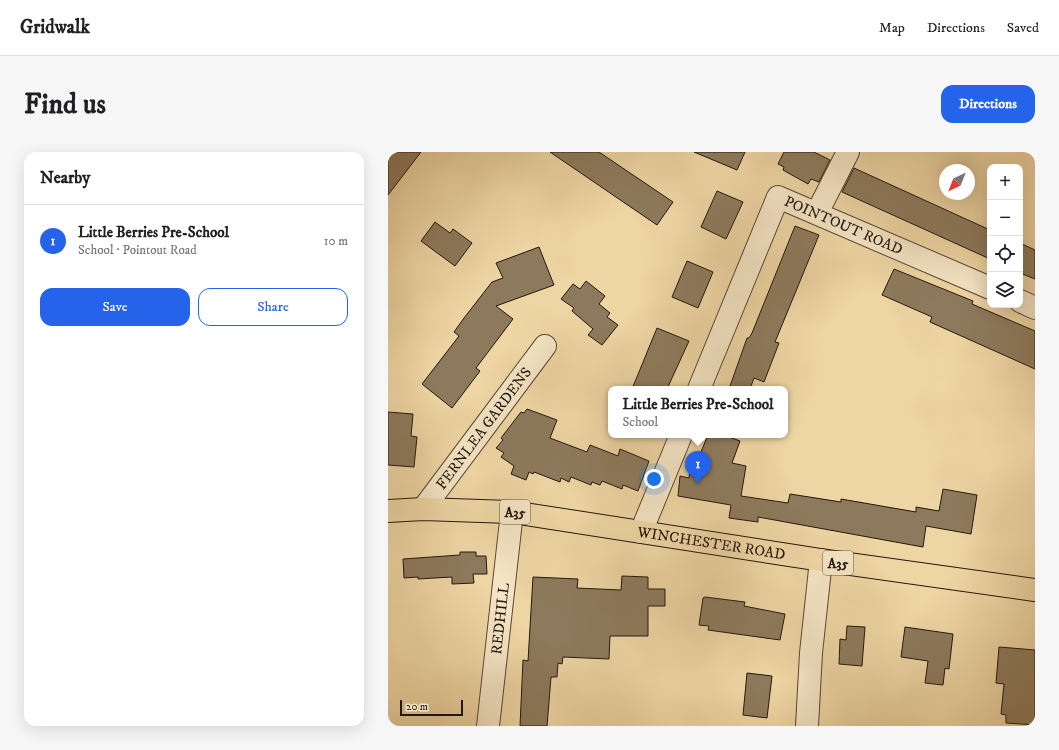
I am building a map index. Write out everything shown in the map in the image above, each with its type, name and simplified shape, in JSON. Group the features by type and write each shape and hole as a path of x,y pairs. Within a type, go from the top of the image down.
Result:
{"main road":[{"name":"WINCHESTER ROAD","path":"388,511 423,510 512,512 821,560 1035,590"}],"street":[{"path":"817,213 848,152"},
{"name":"POINTOUT ROAD","path":"700,386 778,197 987,287"},
{"path":"1023,302 1035,308"},
{"name":"FERNLEA GARDENS","path":"423,510 545,346"},
{"path":"641,532 679,438"},
{"name":"REDHILL","path":"488,726 512,512"},
{"path":"807,726 811,653 821,560"}],"building":[{"path":"388,152 421,152 388,195"},
{"path":"550,152 599,152 673,202 657,225"},
{"path":"694,152 745,152 737,170"},
{"path":"784,152 814,152 830,160 819,182 811,179 808,184 783,170 784,167 778,164"},
{"path":"854,168 987,229 987,258 842,192"},
{"path":"717,191 743,202 726,239 701,227"},
{"path":"435,222 450,233 453,229 472,243 455,266 421,241"},
{"path":"795,226 819,235 775,342 779,343 764,382 754,378 751,386 730,386 747,338 749,338"},
{"path":"1023,244 1035,250 1035,279 1023,274"},
{"path":"539,247 554,285 496,306 513,319 476,368 480,371 452,408 422,384 459,336 454,332 464,318 492,282 503,278 496,263"},
{"path":"687,261 713,272 698,308 672,297"},
{"path":"894,269 973,301 972,304 1035,331 1035,369 930,322 932,317 882,295"},
{"path":"586,281 605,296 599,304 610,313 607,317 618,325 602,345 588,335 593,329 572,311 574,308 561,299 573,284 580,289"},
{"path":"657,328 689,341 668,386 633,386"},
{"path":"527,409 557,420 550,438 587,452 590,445 618,456 620,449 649,461 638,491 623,485 622,489 602,481 600,485 592,482 591,485 571,477 569,482 561,478 560,482 534,472 533,474 529,472 526,480 511,474 514,466 501,457 504,453 496,448 503,440 501,438 521,412 524,413"},
{"path":"388,412 413,414 411,436 417,437 414,467 388,465"},
{"path":"707,438 732,438 740,441 732,463 746,466 741,496 788,503 790,494 841,502 841,499 916,512 916,507 939,511 943,489 977,495 971,534 926,526 923,547 758,517 758,522 729,518 731,505 678,496 680,476 689,478 691,459 698,459"},
{"path":"460,552 476,552 476,556 486,556 487,574 473,574 474,583 452,584 452,577 418,579 418,577 404,578 403,559 460,555"},
{"path":"622,576 648,577 648,589 665,589 665,606 648,606 648,636 610,636 609,659 563,657 562,664 558,663 557,677 551,677 547,726 520,726 523,660 528,661 533,577 578,579 577,588 621,590"},
{"path":"703,598 745,602 744,606 785,614 780,640 708,630 709,626 699,625"},
{"path":"847,626 865,627 862,666 839,664 840,639 846,640"},
{"path":"905,627 953,634 949,669 945,668 943,685 925,683 928,661 901,657"},
{"path":"999,647 1035,650 1035,725 1006,723 1006,715 1001,714 1004,684 996,683"},
{"path":"747,673 772,676 767,718 743,715"}],"place":[{"name":"Little Berries Pre-School","path":"698,484"}]}
